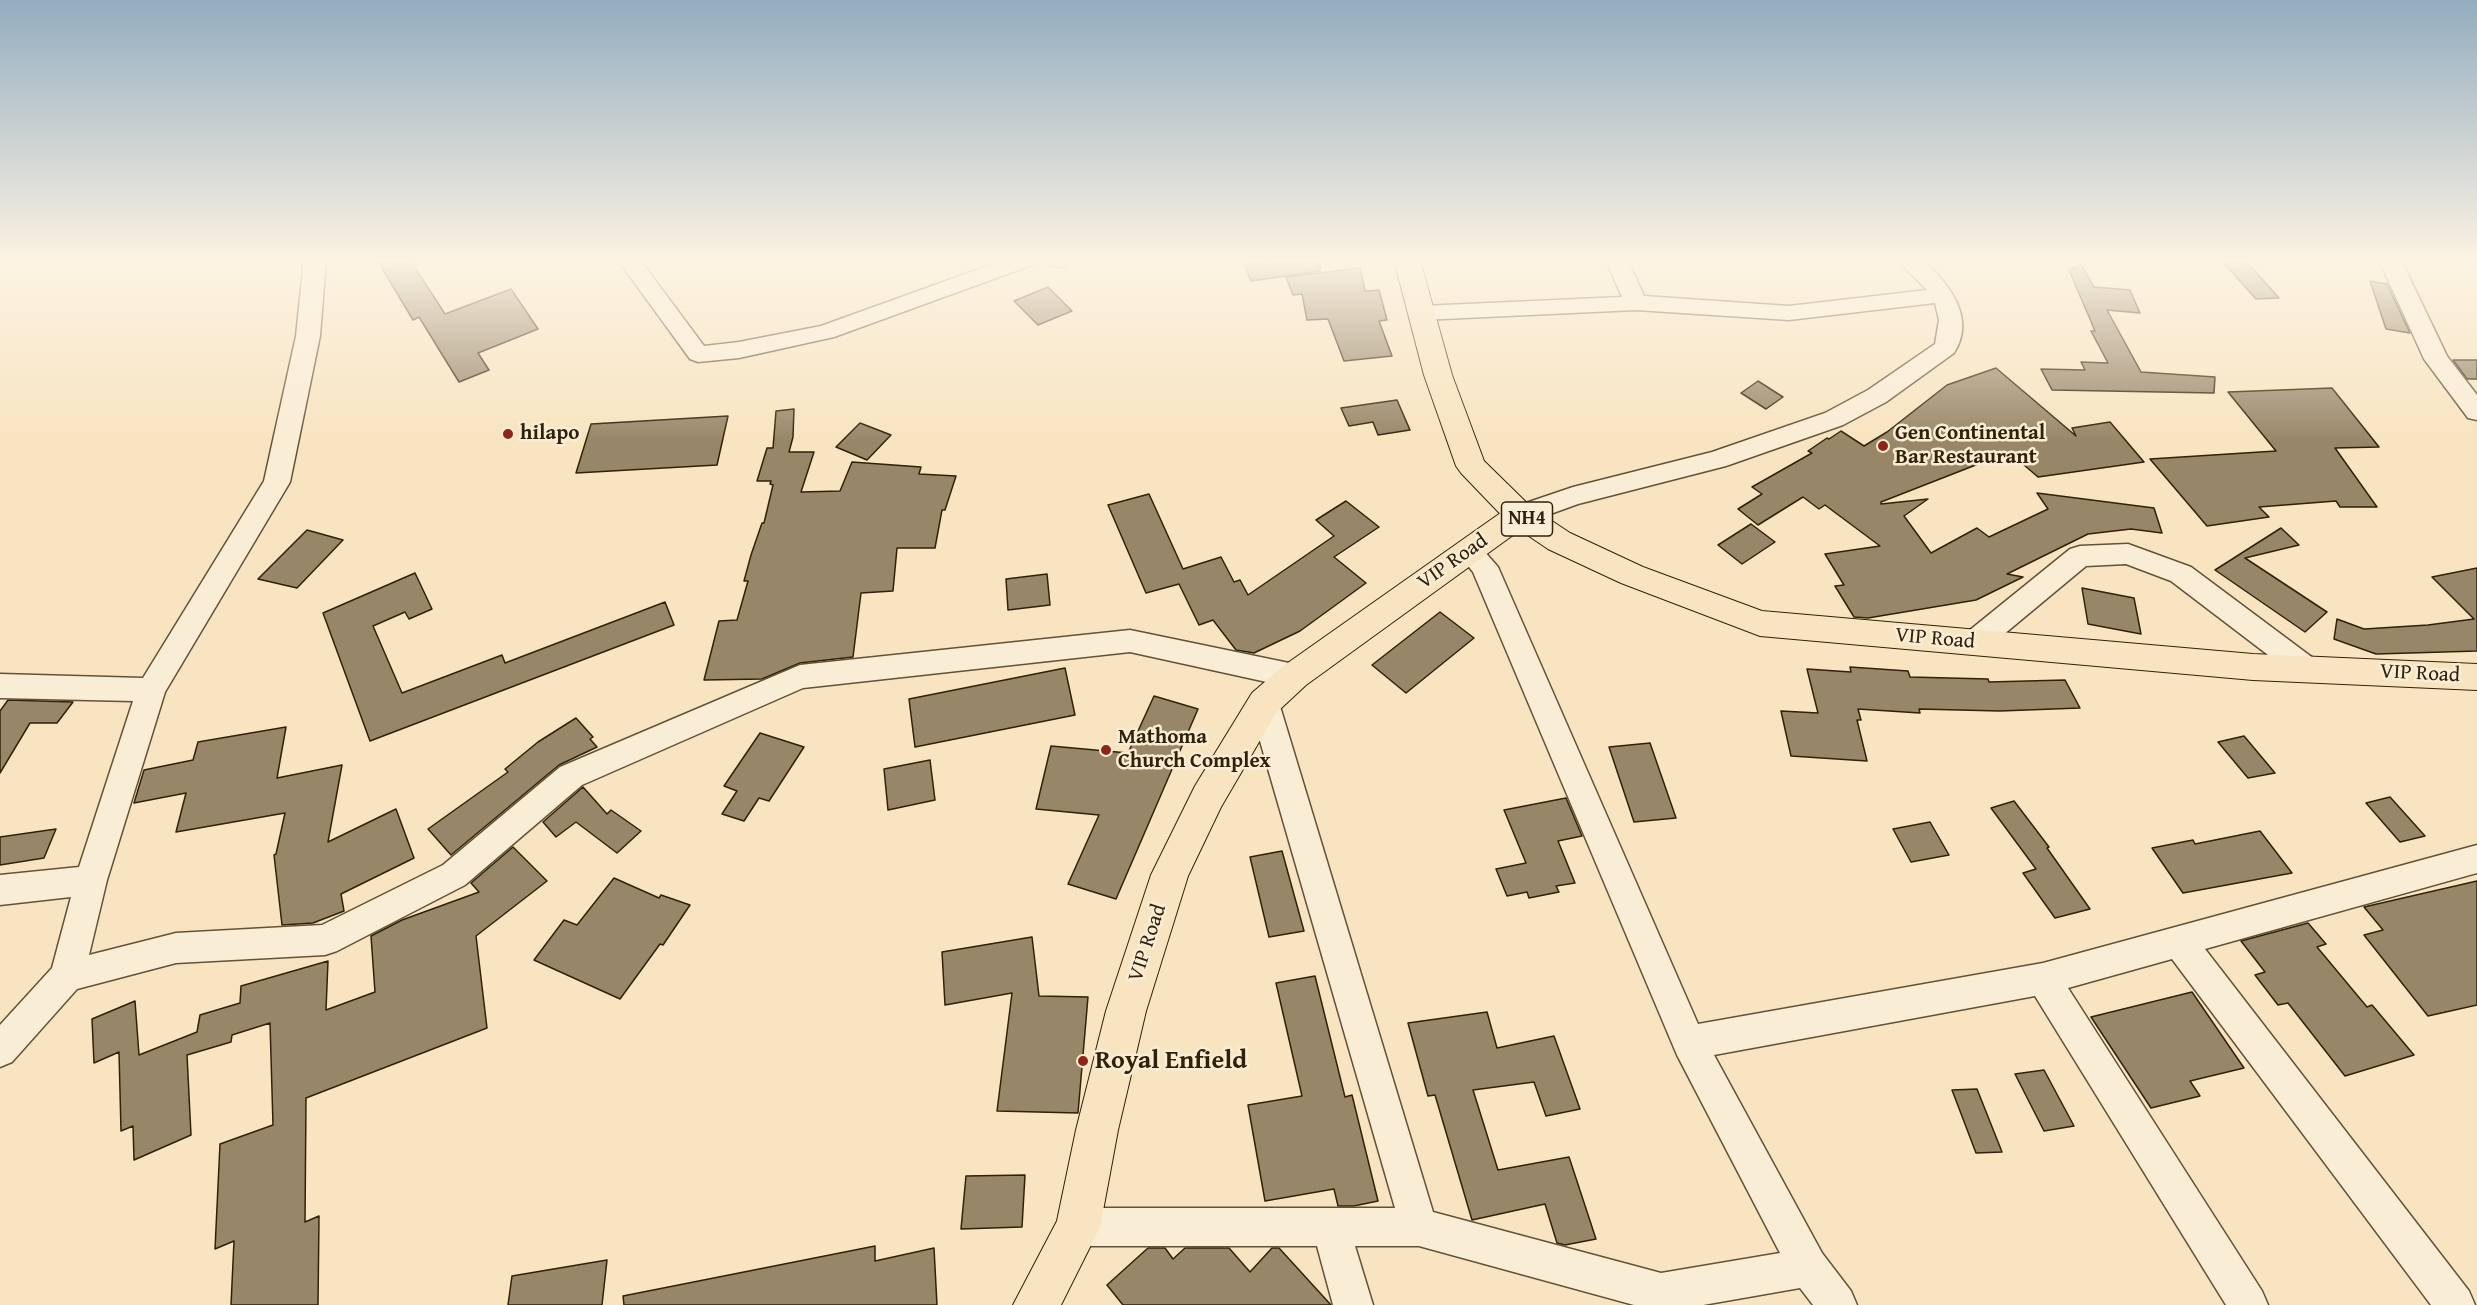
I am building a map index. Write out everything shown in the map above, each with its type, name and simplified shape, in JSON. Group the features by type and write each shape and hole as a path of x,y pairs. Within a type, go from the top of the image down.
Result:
{"main road":[{"path":"1424,321 1438,375 1471,466 1520,515"},
{"name":"VIP Road","path":"1036,1305 1078,1227 1097,1130 1126,1011 1170,875 1208,797 1264,703 1294,676 1520,515 1559,541 1632,575 1760,622 2253,668 2477,677"}],"street":[{"path":"0,1050 67,976 91,880 150,690 277,482 309,321"},
{"path":"674,321 698,354 739,350 826,332 857,321"},
{"path":"1520,515 1573,496 1717,460 1834,419 1877,396 1946,348 1951,321"},
{"path":"2418,321 2436,359 2477,412"},
{"path":"1469,550 1484,567 1689,1043 1808,1267 1837,1305"},
{"path":"1975,642 2080,556 2128,554 2181,574 2307,669"},
{"path":"67,976 176,948 325,940 454,875 571,776 800,676 1130,641 1294,676"},
{"path":"0,686 150,690"},
{"path":"1264,703 1419,1227"},
{"path":"1689,1043 2043,979 2476,861"},
{"path":"0,890 91,880"},
{"path":"2179,942 2455,1305"},
{"path":"2043,979 2248,1305"},
{"path":"1078,1227 1419,1227 1661,1293 1808,1267"},
{"path":"1331,1227 1353,1305"}],"building":[{"path":"421,321 533,321 538,329 478,353 489,370 459,382"},
{"path":"1034,321 1048,321 1038,325"},
{"path":"1329,321 1380,321 1392,356 1344,361"},
{"path":"2091,321 2113,321 2141,372 2215,377 2214,393 2052,390 2041,369 2085,370 2081,362 2108,363 2091,331 2095,331"},
{"path":"2383,321 2404,321 2410,333 2386,329"},
{"path":"2453,360 2477,360 2477,379 2467,379"},
{"path":"1996,368 2076,436 2072,428 2110,422 2144,462 2038,477 2009,452 1881,502 1881,504 1928,499 1904,516 1931,553 1977,528 1989,537 2048,509 2037,493 2154,508 2162,533 2131,529 2088,534 2007,574 2023,577 1976,600 1868,618 1854,617 1835,586 1844,585 1825,554 1880,546 1825,505 1819,509 1803,497 1758,525 1738,509 1762,494 1752,487 1812,453 1808,451 1827,438 1841,431 1864,446 1887,432 1947,385"},
{"path":"1758,381 1783,397 1766,409 1741,393"},
{"path":"2332,388 2379,447 2335,448 2377,507 2340,507 2336,501 2259,507 2269,517 2207,526 2150,459 2276,451 2228,392"},
{"path":"1397,400 1410,430 1378,435 1373,422 1349,426 1341,408"},
{"path":"794,409 793,437 789,452 814,452 801,492 840,491 852,462 921,467 919,474 956,476 945,510 942,510 935,548 897,548 893,591 861,593 853,657 800,663 762,679 704,680 719,621 737,620 748,581 744,581 751,555 762,523 764,523 773,485 770,484 771,481 757,481 767,448 773,448 776,411"},
{"path":"728,416 717,465 576,473 591,424"},
{"path":"860,423 891,435 867,460 836,447"},
{"path":"1149,494 1183,569 1221,557 1234,582 1240,580 1248,595 1334,536 1316,520 1346,501 1379,527 1334,557 1366,583 1300,631 1254,653 1236,650 1213,620 1199,625 1179,584 1146,593 1108,505"},
{"path":"1751,524 1775,542 1742,564 1718,545"},
{"path":"2281,528 2299,545 2245,558 2327,612 2305,632 2215,570"},
{"path":"307,530 343,540 297,588 258,579"},
{"path":"2477,568 2477,651 2376,654 2334,639 2337,619 2364,629 2428,625 2474,619 2432,577"},
{"path":"415,573 432,609 409,619 405,612 373,626 402,693 502,655 505,663 665,602 674,625 370,741 323,613"},
{"path":"1047,574 1050,605 1008,610 1006,579"},
{"path":"2082,588 2134,598 2141,634 2088,624"},
{"path":"1440,612 1474,638 1406,693 1372,665"},
{"path":"1850,667 1908,671 1910,677 1988,679 1989,682 2065,680 2080,708 2000,711 1919,709 1920,713 1858,709 1861,720 1857,720 1867,761 1791,756 1781,711 1818,713 1807,669 1851,672"},
{"path":"1065,668 1075,715 915,747 909,699"},
{"path":"1154,696 1198,709 1116,899 1068,884 1099,815 1036,809 1051,746 1128,753"},
{"path":"8,700 73,702 57,723 30,723 0,773 0,711"},
{"path":"576,718 593,737 590,739 597,747 559,765 451,855 428,829 508,772 505,769 538,742"},
{"path":"286,727 277,778 342,765 328,842 396,809 414,858 341,894 344,911 313,923 282,925 274,855 285,813 176,832 186,793 134,803 144,770 193,760 198,742"},
{"path":"760,733 804,747 769,801 759,798 744,821 722,814 737,791 724,786"},
{"path":"2244,736 2275,773 2248,778 2218,742"},
{"path":"1650,743 1676,818 1634,822 1609,747"},
{"path":"930,760 935,800 888,810 884,769"},
{"path":"583,787 607,814 611,810 641,831 617,853 576,822 556,837 543,822"},
{"path":"2390,797 2425,836 2400,842 2366,803"},
{"path":"1566,798 1582,836 1558,841 1575,883 1556,886 1559,892 1529,898 1527,892 1507,896 1496,869 1526,863 1504,810"},
{"path":"2014,801 2049,847 2047,848 2090,909 2055,918 2023,873 2036,869 1991,808"},
{"path":"1930,822 1949,855 1911,862 1893,829"},
{"path":"56,829 44,858 0,865 0,837"},
{"path":"2260,831 2292,873 2183,893 2152,848 2193,840 2195,844"},
{"path":"513,847 547,881 476,936 487,1028 306,1098 305,1222 319,1216 318,1305 231,1305 234,1241 215,1249 220,1144 273,1125 270,1023 232,1035 231,1042 187,1055 191,1135 134,1160 133,1126 121,1131 119,1052 94,1063 92,1019 135,1001 139,1055 197,1032 200,1015 240,1003 241,986 328,961 326,1010 375,992 371,936 402,920 479,892 471,883"},
{"path":"1282,851 1304,931 1269,937 1250,857"},
{"path":"614,878 659,898 661,895 690,905 663,945 660,944 620,999 534,960 564,920 577,925"},
{"path":"2477,881 2477,1005 2428,1016 2364,935 2383,930 2364,907"},
{"path":"2308,923 2326,944 2317,947 2367,1007 2372,1005 2414,1055 2345,1076 2288,1003 2278,1005 2255,975 2265,972 2241,941"},
{"path":"1032,937 1039,996 1088,997 1078,1113 997,1111 1012,993 945,1005 942,952"},
{"path":"1315,976 1345,1097 1352,1095 1378,1201 1354,1206 1338,1206 1334,1189 1265,1201 1248,1105 1302,1096 1276,983"},
{"path":"2192,992 2244,1068 2190,1081 2200,1096 2151,1108 2091,1017"},
{"path":"1487,1012 1497,1048 1554,1036 1580,1109 1546,1116 1534,1082 1473,1090 1498,1170 1569,1157 1596,1239 1565,1245 1557,1243 1545,1204 1472,1220 1435,1095 1428,1096 1408,1023"},
{"path":"2044,1070 2074,1126 2044,1131 2015,1074"},
{"path":"1977,1089 2002,1152 1976,1153 1952,1090"},
{"path":"1025,1175 1022,1227 961,1229 966,1176"},
{"path":"875,1246 875,1261 934,1248 937,1305 624,1305 623,1296"},
{"path":"1148,1248 1165,1248 1173,1259 1185,1248 1229,1248 1250,1272 1272,1248 1279,1248 1331,1305 1123,1305 1107,1285"},
{"path":"607,1260 602,1305 508,1305 512,1276"}],"place":[{"name":"hilapo","path":"508,434"},
{"name":"Gen Continental Bar Restaurant","path":"1883,446"},
{"name":"Mathoma Church Complex","path":"1106,750"},
{"name":"Royal Enfield","path":"1083,1061"}]}
